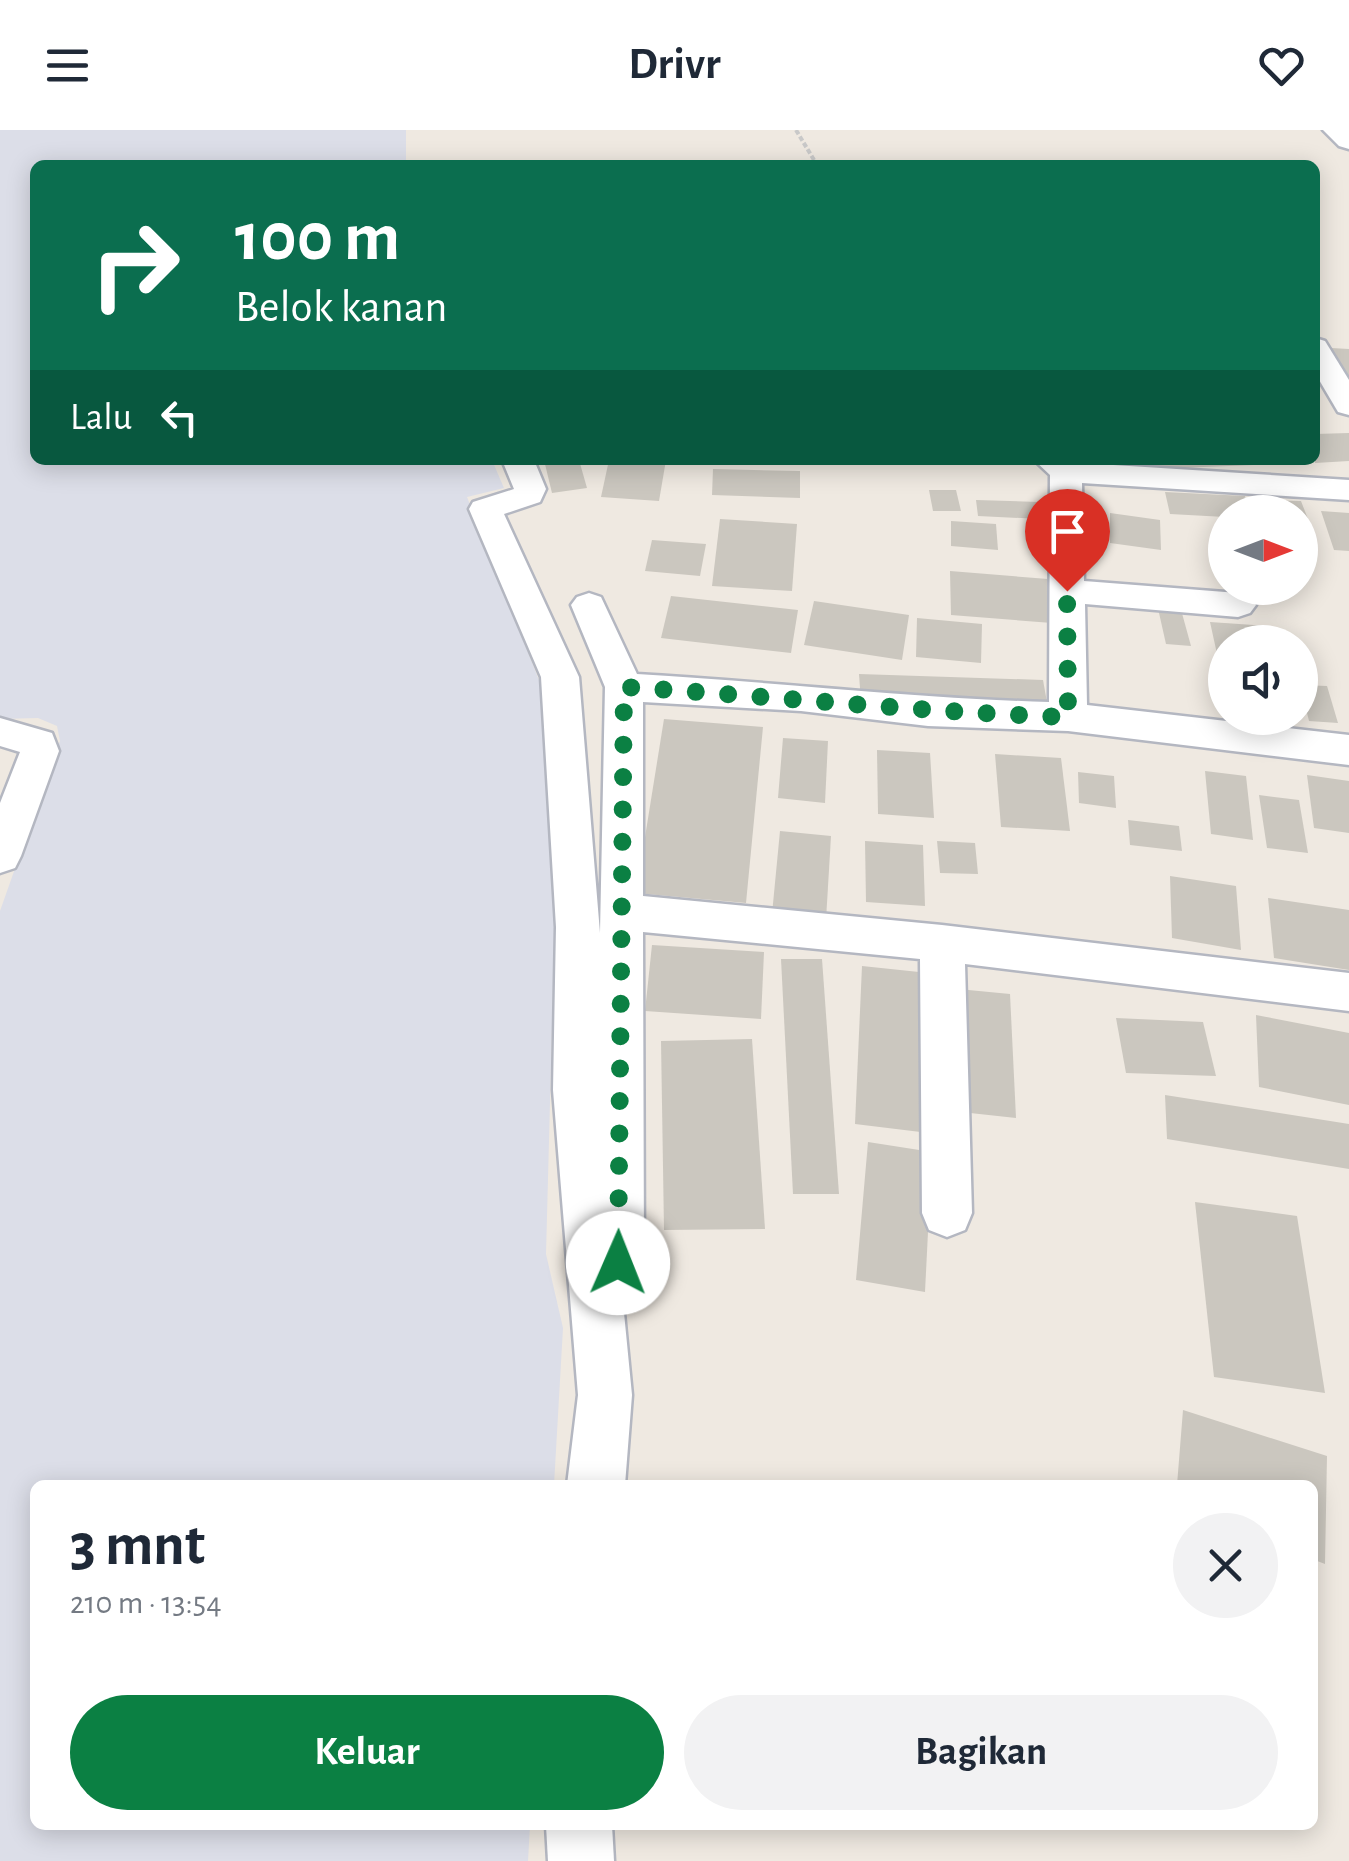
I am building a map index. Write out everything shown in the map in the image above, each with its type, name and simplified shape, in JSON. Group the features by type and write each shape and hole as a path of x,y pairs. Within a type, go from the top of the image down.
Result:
{"street":[{"path":"1337,130 1349,140"},
{"path":"1321,337 1349,406"},
{"path":"1320,422 1349,422"},
{"path":"520,465 530,490 528,495 485,509 560,677 578,927 578,1090 605,1395"},
{"path":"1068,717 1067,591 1058,466 1349,490"},
{"path":"1067,591 1208,603"},
{"path":"589,605 624,687 618,1263 596,1480"},
{"path":"624,687 800,697 928,712 1068,717 1349,750"},
{"path":"0,732 30,739 38,743 40,750 0,856"},
{"path":"623,912 942,943 1349,992"},
{"path":"942,943 947,1213"},
{"path":"578,1830 580,1861"}],"path":[{"path":"796,130 814,160"}],"shaded area":[{"path":"0,130 406,130 406,160 30,160 30,465 494,465 504,488 467,497 544,693 555,914 546,1254 563,1328 554,1480 30,1480 30,1830 530,1830 528,1861 0,1861 0,911 60,741 57,726 38,718 0,719"}],"building":[{"path":"1331,348 1349,349 1349,387"},
{"path":"1349,433 1349,461 1320,463 1320,434"},
{"path":"545,465 580,465 587,488 552,493"},
{"path":"608,465 665,465 659,501 601,497"},
{"path":"1126,465 1255,465 1129,470"},
{"path":"713,469 800,471 800,498 712,495"},
{"path":"929,490 956,490 961,511 933,511"},
{"path":"1165,492 1225,495 1208,495 1208,516 1170,514"},
{"path":"976,500 1039,502 1042,519 978,516"},
{"path":"1321,511 1349,513 1349,551 1334,550"},
{"path":"1110,513 1160,520 1161,550 1110,543"},
{"path":"720,519 797,524 792,591 712,586"},
{"path":"951,521 996,524 998,550 951,546"},
{"path":"652,540 706,544 700,576 645,571"},
{"path":"950,571 1048,579 1052,623 951,615"},
{"path":"671,596 798,610 791,653 661,638"},
{"path":"814,601 909,615 902,660 804,645"},
{"path":"1157,604 1180,606 1191,646 1166,644"},
{"path":"917,618 982,624 981,663 916,657"},
{"path":"1210,622 1254,625 1211,625"},
{"path":"859,674 1043,680 1048,708 861,702"},
{"path":"1318,686 1327,686 1338,723 1318,722"},
{"path":"664,719 763,727 746,903 636,893"},
{"path":"783,738 828,741 825,803 778,798"},
{"path":"877,750 930,753 934,818 878,814"},
{"path":"995,754 1061,758 1070,831 1001,827"},
{"path":"1205,771 1246,776 1253,840 1211,834"},
{"path":"1078,772 1114,776 1116,808 1079,803"},
{"path":"1307,775 1349,781 1349,833 1314,828"},
{"path":"1259,795 1299,800 1308,853 1267,848"},
{"path":"1128,820 1179,826 1182,851 1130,845"},
{"path":"780,831 831,836 826,920 772,914"},
{"path":"865,841 923,845 925,906 866,902"},
{"path":"937,841 975,843 978,874 940,873"},
{"path":"1170,876 1236,886 1241,950 1172,938"},
{"path":"1268,898 1349,910 1349,970 1274,958"},
{"path":"652,945 764,952 761,1019 645,1011"},
{"path":"781,959 822,959 839,1194 793,1194"},
{"path":"862,966 938,974 937,1134 855,1124"},
{"path":"958,989 1010,994 1016,1118 961,1112"},
{"path":"1256,1015 1349,1033 1349,1105 1259,1087"},
{"path":"1116,1018 1203,1022 1216,1076 1126,1073"},
{"path":"752,1039 765,1229 664,1230 661,1041"},
{"path":"1165,1095 1349,1124 1349,1169 1167,1139"},
{"path":"868,1142 932,1152 925,1292 856,1280"},
{"path":"1195,1202 1297,1216 1325,1393 1214,1377"},
{"path":"1183,1410 1327,1456 1325,1564 1318,1561 1318,1480 1177,1480"}],"route":[{"path":"618,1263 624,687 800,697 928,712 1068,717 1067,591"}]}
